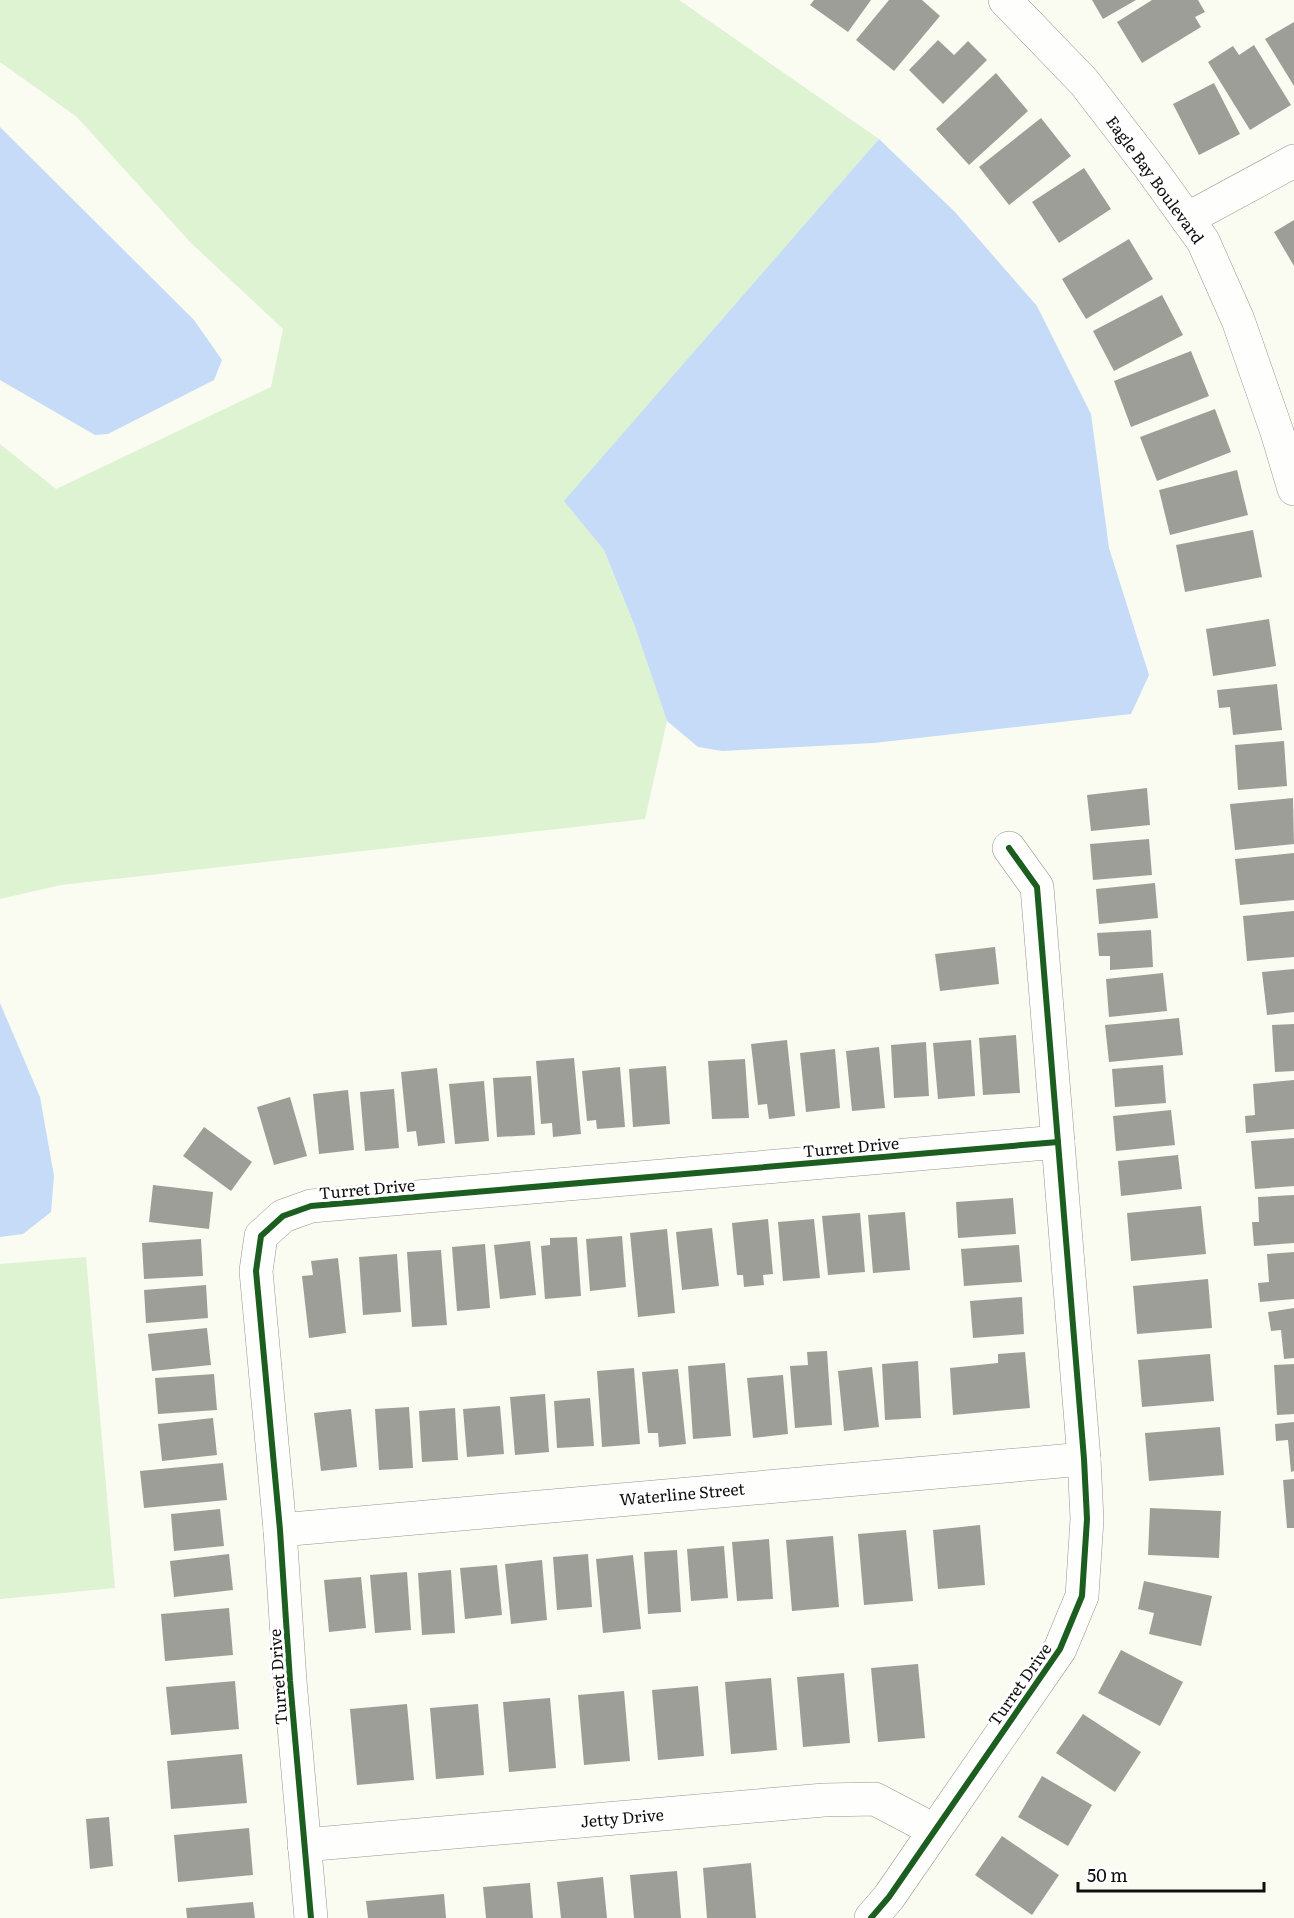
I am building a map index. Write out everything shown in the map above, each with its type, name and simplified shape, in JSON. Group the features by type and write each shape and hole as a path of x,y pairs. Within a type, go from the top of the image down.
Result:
{"street":[{"name":"Eagle Bay Boulevard","path":"1005,0 1084,82 1203,241 1238,320 1291,469"},
{"path":"1187,219 1294,161"},
{"name":"Turret Drive","path":"871,1918 889,1897 1060,1649 1082,1596 1087,1519 1084,1459 1037,887 1009,848"},
{"name":"Turret Drive","path":"311,1918 280,1530 256,1271 261,1236 283,1216 311,1206 1058,1142"},
{"name":"Waterline Street","path":"280,1530 1084,1459"},
{"name":"Jetty Drive","path":"304,1845 824,1800 875,1799 934,1830"}],"green space":[{"path":"0,0 679,0 879,139 565,501 604,550 634,624 667,721 645,819 61,885 0,899 0,444 56,489 271,387 283,329 190,242 77,117 0,62"},
{"path":"86,1257 115,1588 0,1599 0,1264"}],"water":[{"path":"0,127 194,320 222,360 214,380 108,434 95,435 0,380"},
{"path":"879,139 955,212 1037,306 1091,414 1109,548 1149,675 1131,714 874,743 722,751 698,747 667,721 634,624 604,550 564,501"},
{"path":"0,1003 40,1097 54,1176 51,1212 23,1234 0,1237"}],"building":[{"path":"814,0 871,0 848,32 810,5"},
{"path":"889,0 922,0 940,16 894,71 856,40"},
{"path":"1092,0 1136,0 1103,19"},
{"path":"1152,0 1198,0 1205,12 1195,17 1201,27 1142,63 1117,22"},
{"path":"1294,22 1294,86 1265,39"},
{"path":"938,40 954,55 968,41 987,60 943,104 909,70"},
{"path":"1254,45 1291,105 1250,130 1208,62 1233,46 1239,55"},
{"path":"996,73 1028,111 969,165 936,129"},
{"path":"1214,83 1240,134 1199,155 1173,104"},
{"path":"1041,118 1071,156 1009,205 979,167"},
{"path":"1084,168 1111,209 1059,243 1032,202"},
{"path":"1294,220 1294,266 1274,232"},
{"path":"1129,239 1153,279 1086,319 1062,279"},
{"path":"1162,295 1183,335 1114,371 1093,331"},
{"path":"1191,351 1209,396 1131,427 1114,381"},
{"path":"1215,409 1231,452 1157,481 1140,437"},
{"path":"1237,470 1248,515 1170,535 1159,490"},
{"path":"1253,530 1262,577 1185,592 1176,545"},
{"path":"1269,619 1276,666 1213,676 1206,629"},
{"path":"1277,684 1282,730 1233,735 1230,707 1219,708 1217,690"},
{"path":"1284,741 1287,786 1238,790 1235,745"},
{"path":"1147,788 1150,825 1091,831 1087,795"},
{"path":"1293,798 1294,844 1235,850 1230,804"},
{"path":"1149,839 1152,875 1093,880 1090,844"},
{"path":"1294,853 1294,900 1240,905 1235,859"},
{"path":"1155,883 1158,918 1099,924 1096,889"},
{"path":"1294,911 1294,957 1247,961 1243,916"},
{"path":"1151,930 1153,967 1110,970 1110,956 1099,956 1097,933"},
{"path":"995,947 999,984 940,991 935,954"},
{"path":"1294,969 1294,1012 1267,1015 1262,972"},
{"path":"1163,973 1167,1011 1109,1017 1106,979"},
{"path":"1179,1018 1183,1055 1109,1062 1105,1025"},
{"path":"1294,1024 1294,1071 1275,1072 1272,1025"},
{"path":"1016,1035 1020,1093 983,1095 979,1038"},
{"path":"787,1040 795,1116 769,1119 767,1104 758,1105 751,1044"},
{"path":"971,1040 975,1096 938,1099 933,1043"},
{"path":"926,1042 929,1096 894,1098 891,1045"},
{"path":"879,1047 885,1108 852,1111 846,1051"},
{"path":"835,1049 840,1108 806,1112 800,1053"},
{"path":"574,1058 581,1134 553,1137 552,1123 541,1124 536,1061"},
{"path":"745,1059 749,1118 712,1119 708,1061"},
{"path":"1163,1065 1166,1103 1115,1107 1112,1069"},
{"path":"666,1066 670,1124 633,1127 629,1069"},
{"path":"620,1067 625,1127 597,1129 596,1120 587,1121 582,1071"},
{"path":"437,1068 445,1143 418,1146 416,1131 407,1132 401,1072"},
{"path":"531,1076 535,1135 497,1137 493,1078"},
{"path":"1294,1080 1294,1129 1246,1133 1245,1116 1255,1115 1253,1084"},
{"path":"484,1081 489,1141 455,1144 449,1084"},
{"path":"394,1089 399,1148 365,1151 360,1092"},
{"path":"348,1090 354,1150 319,1154 313,1094"},
{"path":"290,1097 307,1156 274,1165 257,1107"},
{"path":"1171,1110 1175,1145 1116,1151 1113,1116"},
{"path":"204,1127 252,1162 231,1191 183,1156"},
{"path":"1294,1138 1294,1186 1255,1189 1251,1141"},
{"path":"1178,1155 1182,1189 1121,1196 1118,1161"},
{"path":"153,1185 213,1192 209,1229 149,1222"},
{"path":"1294,1195 1294,1243 1254,1246 1252,1222 1259,1222 1258,1197"},
{"path":"1013,1198 1016,1234 958,1238 956,1202"},
{"path":"1201,1206 1206,1254 1131,1261 1127,1213"},
{"path":"905,1212 910,1270 873,1273 868,1215"},
{"path":"860,1213 865,1272 828,1275 822,1216"},
{"path":"768,1219 773,1274 763,1275 764,1285 744,1287 743,1275 737,1275 732,1223"},
{"path":"814,1219 820,1278 783,1281 778,1222"},
{"path":"712,1228 719,1286 682,1290 676,1232"},
{"path":"667,1229 675,1313 638,1317 630,1233"},
{"path":"622,1236 626,1287 590,1291 586,1239"},
{"path":"577,1237 581,1296 545,1299 541,1246 550,1245 550,1238"},
{"path":"201,1239 203,1276 144,1279 142,1243"},
{"path":"530,1241 536,1295 500,1299 494,1245"},
{"path":"485,1244 490,1308 457,1311 452,1247"},
{"path":"1019,1245 1022,1282 964,1286 961,1249"},
{"path":"441,1250 447,1325 412,1327 407,1252"},
{"path":"1294,1252 1294,1299 1260,1302 1258,1283 1269,1282 1267,1254"},
{"path":"397,1254 401,1312 363,1315 359,1257"},
{"path":"338,1258 346,1333 309,1338 302,1276 313,1275 311,1261"},
{"path":"1208,1279 1212,1328 1137,1334 1133,1286"},
{"path":"206,1285 208,1318 146,1323 144,1290"},
{"path":"1022,1297 1024,1334 973,1338 970,1301"},
{"path":"1294,1308 1294,1358 1284,1359 1281,1330 1271,1331 1268,1312"},
{"path":"207,1328 211,1365 152,1371 148,1334"},
{"path":"827,1351 832,1425 795,1428 790,1366 808,1365 807,1352"},
{"path":"1025,1352 1030,1408 953,1415 950,1368 998,1363 998,1354"},
{"path":"1210,1354 1214,1401 1142,1407 1138,1360"},
{"path":"918,1361 921,1418 885,1420 882,1364"},
{"path":"725,1363 731,1436 693,1439 688,1366"},
{"path":"1294,1364 1294,1414 1277,1415 1274,1365"},
{"path":"872,1367 879,1427 844,1431 838,1371"},
{"path":"634,1368 640,1444 602,1447 597,1371"},
{"path":"678,1369 686,1444 659,1447 658,1433 648,1433 642,1372"},
{"path":"214,1374 217,1410 158,1414 155,1378"},
{"path":"783,1375 788,1434 753,1438 747,1378"},
{"path":"545,1394 549,1452 515,1455 510,1397"},
{"path":"590,1398 594,1446 557,1448 554,1401"},
{"path":"500,1406 504,1454 467,1457 463,1409"},
{"path":"409,1407 413,1468 379,1470 375,1409"},
{"path":"455,1408 458,1460 422,1462 419,1411"},
{"path":"351,1409 357,1467 321,1471 314,1413"},
{"path":"213,1418 217,1455 162,1461 158,1424"},
{"path":"1294,1422 1294,1471 1291,1472 1288,1440 1276,1441 1275,1424"},
{"path":"1220,1427 1224,1475 1149,1481 1145,1433"},
{"path":"223,1463 227,1500 144,1508 140,1471"},
{"path":"1294,1479 1294,1528 1287,1528 1283,1480"},
{"path":"1150,1508 1221,1511 1219,1558 1148,1555"},
{"path":"220,1509 224,1546 174,1551 171,1514"},
{"path":"980,1525 985,1585 938,1589 933,1530"},
{"path":"906,1530 913,1601 864,1605 858,1534"},
{"path":"833,1536 839,1607 792,1611 786,1540"},
{"path":"769,1539 773,1599 737,1601 732,1542"},
{"path":"724,1546 728,1598 691,1601 687,1549"},
{"path":"677,1550 681,1612 648,1614 644,1552"},
{"path":"229,1554 233,1590 174,1597 170,1561"},
{"path":"588,1554 592,1607 557,1610 553,1557"},
{"path":"633,1555 641,1629 603,1633 596,1559"},
{"path":"542,1560 547,1620 511,1624 505,1564"},
{"path":"497,1565 502,1615 465,1619 460,1568"},
{"path":"451,1570 455,1633 422,1635 418,1573"},
{"path":"407,1572 411,1630 375,1633 370,1575"},
{"path":"361,1577 366,1628 329,1632 324,1580"},
{"path":"1144,1581 1212,1596 1201,1646 1149,1634 1154,1613 1138,1609"},
{"path":"229,1608 233,1655 165,1661 161,1614"},
{"path":"1121,1650 1183,1682 1160,1726 1098,1693"},
{"path":"918,1664 925,1738 878,1742 871,1668"},
{"path":"844,1673 850,1743 803,1747 797,1677"},
{"path":"771,1678 777,1750 731,1754 725,1682"},
{"path":"235,1681 239,1729 171,1735 166,1687"},
{"path":"698,1686 704,1756 658,1760 652,1690"},
{"path":"624,1691 630,1761 584,1765 578,1695"},
{"path":"550,1698 556,1768 509,1772 503,1702"},
{"path":"407,1704 414,1780 357,1785 350,1709"},
{"path":"478,1704 484,1775 436,1779 430,1708"},
{"path":"1083,1714 1141,1752 1115,1792 1056,1753"},
{"path":"242,1754 247,1803 171,1809 167,1761"},
{"path":"1042,1776 1092,1805 1068,1846 1018,1817"},
{"path":"109,1817 113,1866 90,1869 86,1819"},
{"path":"249,1828 253,1875 178,1882 174,1835"},
{"path":"1002,1836 1059,1875 1032,1915 975,1875"},
{"path":"751,1863 756,1918 707,1918 703,1868"},
{"path":"677,1871 681,1918 634,1918 630,1875"},
{"path":"603,1877 607,1918 561,1918 557,1882"},
{"path":"530,1883 533,1918 486,1918 483,1887"},
{"path":"444,1894 446,1918 368,1918 366,1901"},
{"path":"253,1902 255,1918 187,1918 186,1908"}],"cycle path":[{"path":"871,1918 889,1897 1060,1649 1082,1596 1087,1519 1084,1459 1037,887 1009,848"},
{"path":"311,1918 290,1681 280,1530 256,1271 261,1236 283,1216 311,1206 1058,1142"}]}
